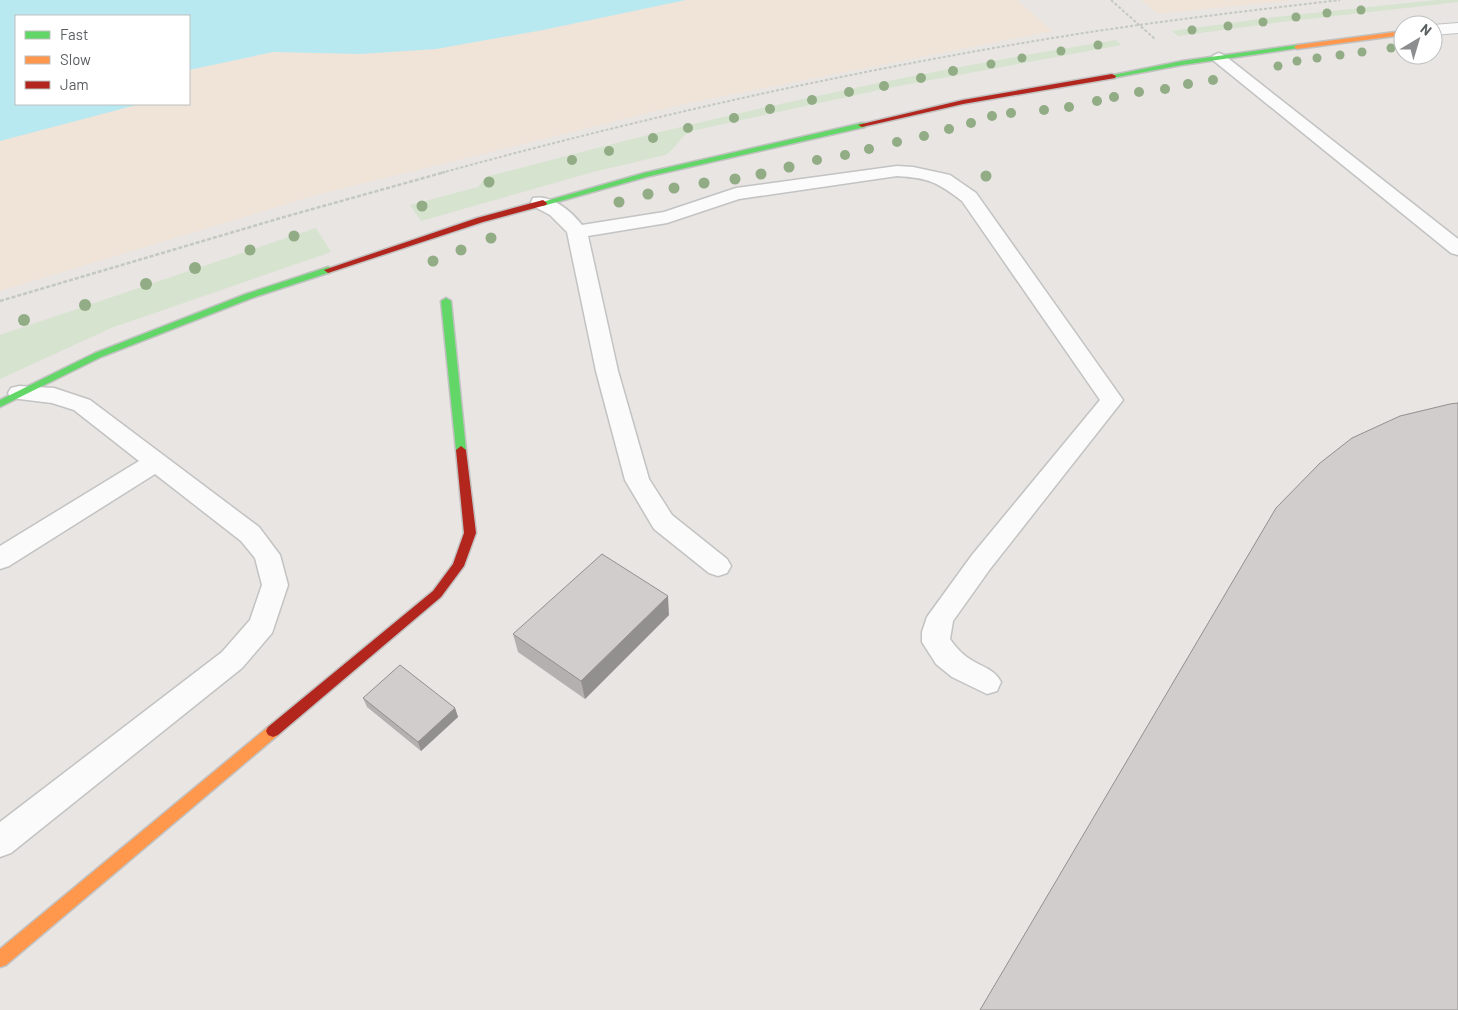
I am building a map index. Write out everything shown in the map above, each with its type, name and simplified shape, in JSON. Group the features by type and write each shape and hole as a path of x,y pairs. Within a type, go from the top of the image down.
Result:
{"street":[{"path":"1443,29 1458,28"},
{"path":"9,398 98,355 249,296 540,202 644,175 962,102 1182,63 1393,34"},
{"path":"0,959 437,594 451,579 462,561 470,533 446,301"}],"lane":[{"path":"1219,58 1458,249"},
{"path":"577,232 667,217 736,194 897,171 913,172 944,179 970,197 1112,400 981,562 941,617 936,632 936,642 946,656 962,670 987,682"},
{"path":"540,202 557,211 569,221 577,232 596,313 607,372 637,480 663,522 718,566"},
{"path":"0,842 232,660 262,625 275,585 267,554 250,534 82,405 54,396 9,398"},
{"path":"0,559 155,462"}],"path":[{"path":"1111,0 1182,63"},
{"path":"0,301 328,204 642,122 925,61 1073,35 1257,9 1340,0"}],"green space":[{"path":"1437,0 1458,0 1458,2 1178,36 1172,31 1275,17"},
{"path":"1116,40 1121,45 893,87 691,131 665,155 593,172 421,221 410,205 478,187 486,177 738,113 953,68"},
{"path":"316,228 331,252 111,328 0,379 0,335"}],"sand":[{"path":"686,0 1017,0 1052,31 689,103 320,194 0,291 0,138 136,105 190,105 190,70 273,52 346,53 436,49"},
{"path":"1141,0 1293,0 1158,14"}],"water":[{"path":"0,0 686,0 543,30 436,49 360,54 273,52 190,70 190,15 15,15 15,105 136,105 0,141"}],"building":[{"path":"1458,403 1458,1010 980,1010 1276,508 1320,463 1352,438 1400,416"},
{"path":"602,554 668,596 581,681 513,634"},
{"path":"400,665 455,708 418,742 363,698"}],"traffic: fast":[{"path":"1112,76 1182,63 1297,47"},
{"path":"543,203 644,175 862,125"},
{"path":"0,404 98,355 249,296 328,270"},
{"path":"446,301 461,450"}],"traffic: slow":[{"path":"1297,47 1393,34"},
{"path":"0,959 273,731"}],"traffic: jam":[{"path":"862,125 963,102 1112,76"},
{"path":"328,270 480,220 543,203"},
{"path":"273,731 437,594 458,566 470,533 461,450"}]}
